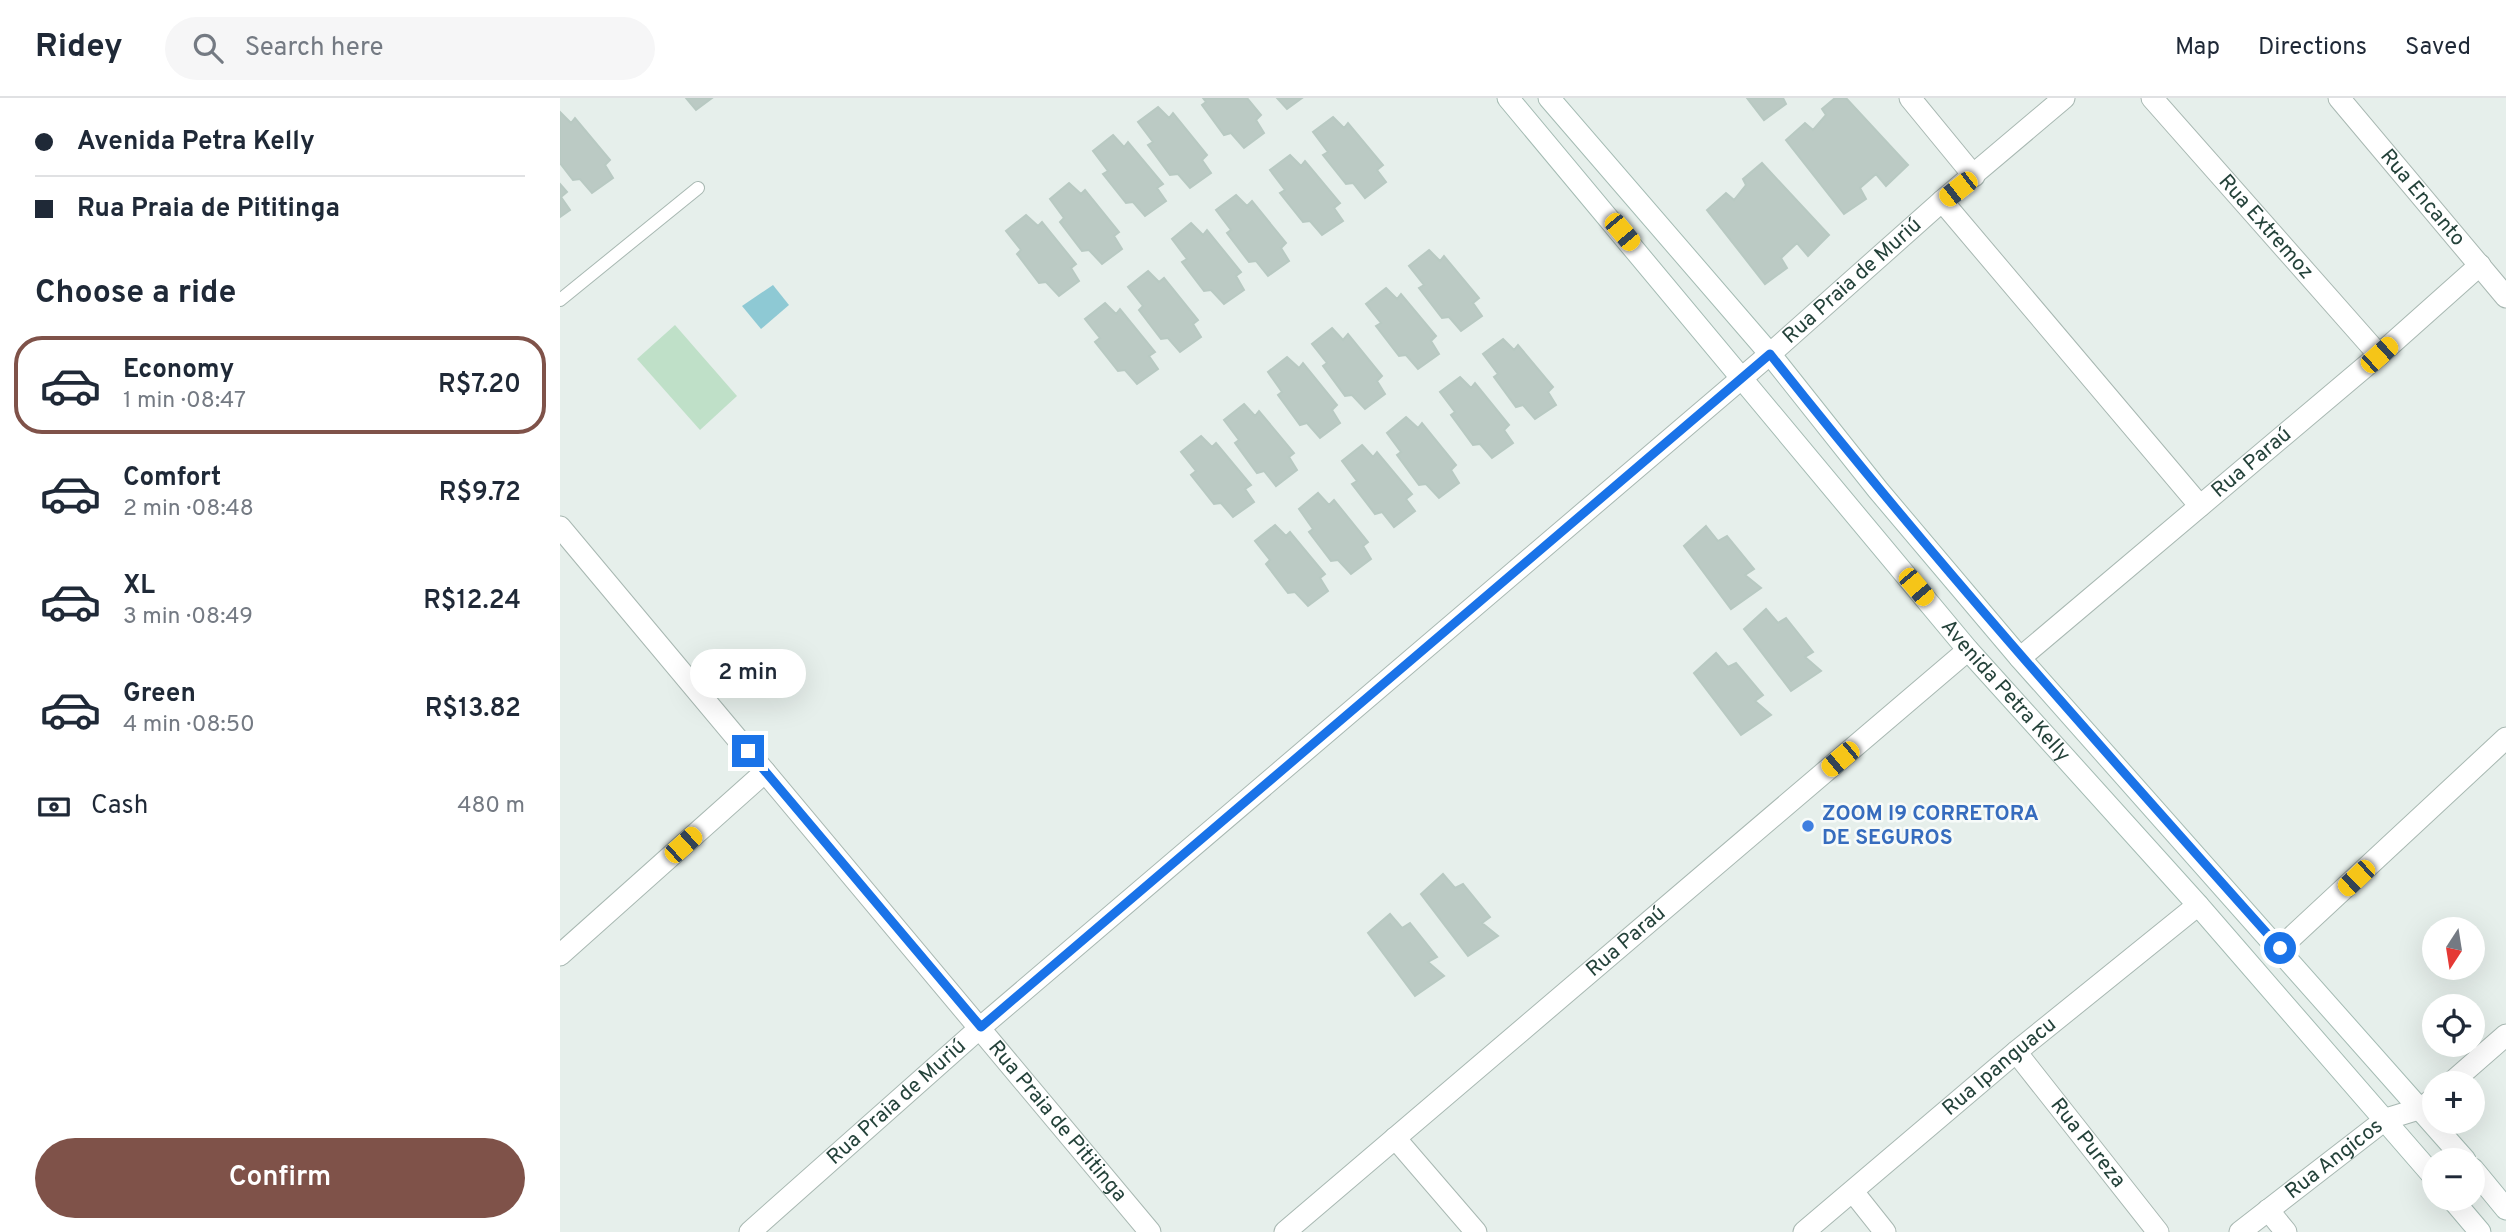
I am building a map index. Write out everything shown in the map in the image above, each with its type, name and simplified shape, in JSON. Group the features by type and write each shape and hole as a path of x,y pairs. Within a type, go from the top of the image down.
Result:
{"street":[{"name":"Avenida Petra Kelly","path":"1508,98 1968,650 2198,905 2422,1162"},
{"name":"Avenida Petra Kelly","path":"1549,98 1770,354 1878,490 2020,658 2280,948 2422,1097"},
{"path":"1910,98 1974,176"},
{"name":"Rua Praia de Muriú","path":"750,1232 981,1027 1770,354 1942,201 2064,98"},
{"name":"Rua Extremoz","path":"2152,98 2379,355"},
{"name":"Rua Encanto","path":"2339,98 2506,297"},
{"path":"1942,201 2200,506"},
{"name":"Rua Paraú","path":"2020,658 2379,355 2480,265"},
{"name":"Rua Praia de Pititinga","path":"560,527 981,1027 1140,1228"},
{"name":"Rua Paraú","path":"1285,1232 1968,650"},
{"path":"2280,948 2506,738"},
{"path":"560,955 765,772"},
{"name":"Rua Ipanguacu","path":"1804,1232 1854,1193 2016,1052 2198,905"},
{"path":"2465,1071 2506,1035"},
{"name":"Rua Pureza","path":"2016,1052 2158,1232"},
{"name":"Rua Angicos","path":"2240,1232 2386,1119 2422,1105"},
{"path":"1395,1138 1476,1232"},
{"path":"2485,1184 2506,1209"},
{"path":"1854,1193 1885,1232"},
{"path":"2268,1210 2286,1232"},
{"path":"2462,1211 2480,1232"}],"lane":[{"path":"560,300 698,188"}],"green space":[{"path":"675,325 737,396 700,430 637,359"}],"water":[{"path":"773,285 789,305 761,329 742,306"}],"building":[{"path":"686,98 712,98 696,110"},
{"path":"1203,98 1247,98 1261,115 1256,120 1264,133 1244,148 1231,133 1224,135 1202,105 1206,102"},
{"path":"1277,98 1302,98 1287,109"},
{"path":"1747,98 1783,98 1786,104 1764,120"},
{"path":"1835,98 1846,98 1908,165 1886,186 1876,174 1860,188 1866,199 1844,214 1786,140 1805,123 1813,130 1826,115 1822,109"},
{"path":"1158,107 1169,118 1173,113 1207,155 1202,160 1211,173 1190,188 1178,174 1170,175 1148,145 1153,142 1138,122"},
{"path":"560,112 571,123 575,118 610,160 605,165 613,178 592,193 580,179 573,180 560,163"},
{"path":"1333,117 1344,128 1348,123 1383,165 1377,170 1386,182 1365,198 1353,183 1346,184 1323,155 1328,152 1313,132"},
{"path":"1113,135 1124,147 1128,142 1163,184 1157,188 1166,201 1145,216 1133,202 1126,203 1103,174 1108,171 1093,151"},
{"path":"1290,155 1301,166 1305,161 1340,203 1334,208 1343,221 1322,235 1310,221 1303,222 1280,193 1285,190 1270,170"},
{"path":"1762,163 1829,235 1808,256 1797,243 1781,258 1787,268 1765,284 1707,210 1726,193 1734,200 1746,185 1743,179"},
{"path":"1069,183 1081,194 1085,190 1119,232 1114,236 1122,249 1102,264 1089,250 1082,251 1060,222 1064,218 1050,199"},
{"path":"560,184 567,192 561,197 570,210 560,217"},
{"path":"1236,195 1247,206 1252,201 1286,243 1281,248 1289,261 1268,276 1256,261 1249,262 1227,233 1231,230 1216,210"},
{"path":"1026,215 1038,226 1042,222 1076,264 1071,268 1079,281 1059,296 1046,282 1039,283 1017,254 1021,250 1006,231"},
{"path":"1191,223 1203,235 1207,230 1241,272 1236,276 1244,290 1224,304 1211,290 1204,291 1182,262 1187,259 1172,239"},
{"path":"1429,250 1440,261 1444,256 1479,298 1473,303 1482,316 1461,331 1449,317 1442,318 1419,288 1424,285 1409,266"},
{"path":"1148,271 1159,282 1164,278 1198,320 1193,324 1201,337 1180,352 1168,338 1161,339 1139,310 1143,306 1128,287"},
{"path":"1386,288 1397,299 1401,294 1436,336 1431,341 1439,354 1418,369 1406,355 1399,356 1376,326 1381,323 1366,304"},
{"path":"1105,303 1116,314 1120,309 1155,352 1149,356 1158,369 1137,384 1125,370 1118,371 1095,342 1100,338 1085,319"},
{"path":"1332,328 1343,340 1348,334 1382,376 1377,381 1385,394 1365,409 1352,395 1345,396 1323,366 1327,363 1312,344"},
{"path":"1503,339 1514,350 1518,345 1553,387 1548,392 1556,405 1535,419 1523,405 1516,407 1494,377 1498,374 1483,354"},
{"path":"1287,357 1299,368 1303,363 1337,405 1332,410 1340,423 1320,438 1307,423 1300,425 1278,395 1282,392 1268,372"},
{"path":"1460,377 1471,388 1475,383 1509,425 1504,430 1513,443 1492,458 1480,444 1473,445 1451,415 1455,412 1440,392"},
{"path":"1244,404 1255,416 1259,411 1294,453 1289,457 1297,470 1276,486 1264,471 1257,473 1235,443 1239,440 1224,420"},
{"path":"1406,417 1418,428 1422,423 1456,465 1451,470 1459,483 1439,498 1426,484 1419,485 1397,455 1401,452 1387,433"},
{"path":"1201,436 1212,447 1216,443 1251,485 1245,489 1254,502 1233,517 1221,503 1214,504 1191,475 1196,471 1181,452"},
{"path":"1362,445 1373,457 1377,452 1412,494 1406,499 1415,511 1394,527 1382,512 1375,514 1352,484 1357,481 1342,461"},
{"path":"1318,493 1329,505 1334,500 1368,542 1363,546 1371,559 1351,574 1338,560 1331,561 1309,532 1313,529 1299,509"},
{"path":"1275,525 1286,536 1290,532 1325,574 1320,578 1328,591 1308,606 1295,592 1288,593 1266,564 1270,560 1255,541"},
{"path":"1706,526 1718,541 1727,536 1754,569 1745,575 1761,588 1731,609 1684,546"},
{"path":"1766,609 1778,623 1786,618 1813,652 1805,657 1821,671 1791,691 1744,629"},
{"path":"1716,653 1728,667 1736,663 1763,695 1755,701 1771,715 1741,735 1694,673"},
{"path":"1443,874 1455,888 1463,884 1490,917 1482,923 1498,936 1468,956 1421,894"},
{"path":"1390,914 1402,928 1410,923 1437,957 1428,962 1444,976 1415,996 1368,933"}],"place":[{"name":"ZOOM I9 CORRETORA DE SEGUROS","path":"1808,826"}],"route":[{"path":"748,751 981,1027 1770,354 1878,490 2020,658 2280,948"}]}
